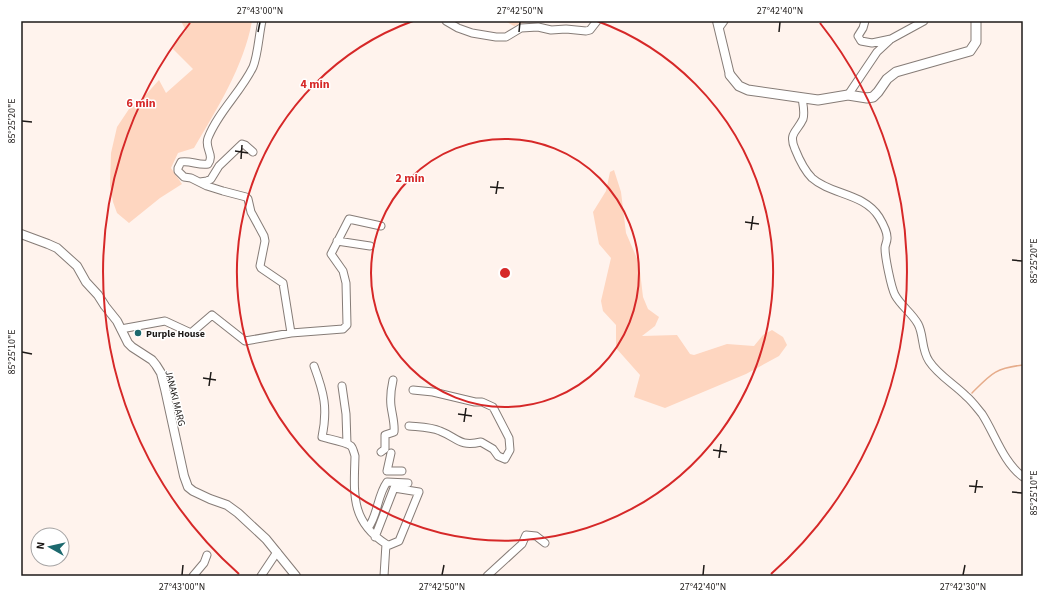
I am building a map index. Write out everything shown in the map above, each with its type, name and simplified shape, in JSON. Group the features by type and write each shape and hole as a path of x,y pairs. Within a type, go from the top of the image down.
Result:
{"main road":[{"path":"730,75 739,86 748,90 818,100 848,95 867,98 873,97 887,79 896,72 970,51 976,42 976,21"}],"street":[{"path":"262,21 253,66 216,123 207,140 211,157 210,161 208,164 204,165 184,161 179,164 178,171 184,177 200,182 222,192 246,197 248,199 251,212 264,236 265,241 260,266 283,284 291,333"},
{"path":"446,21 458,28 472,33 506,37 521,28 538,27 551,30 566,29 586,31 590,30 597,21"},
{"path":"865,21 858,36 861,41 872,43 891,39"},
{"path":"848,95 878,52 891,39 924,21"},
{"path":"720,23 730,75"},
{"path":"802,98 804,108 803,119 792,137 794,148 805,169 811,177 818,182 834,191 862,202 870,207 879,216 886,232 886,256 895,295 917,323 926,357 944,377 968,397 982,414 1005,456 1017,473 1023,477"},
{"path":"200,182 211,179 219,166 242,144 254,152"},
{"path":"121,329 165,321 191,333 212,315 245,341 291,333 343,329 347,325 346,283 343,271 331,254 348,219 381,226"},
{"name":"JANAKI MARG","path":"21,234 57,248 77,266 86,282 98,295 121,329 128,343 152,360 161,373 184,476 188,487 193,491 233,509 277,552 296,576"},
{"path":"337,241 370,246"},
{"path":"314,366 325,401 326,418 322,437 351,446 355,456 354,496 360,518 375,537 386,544 384,576"},
{"path":"381,452 385,449 385,435 394,432 390,399 393,380"},
{"path":"342,386 346,414 347,444"},
{"path":"409,426 440,430 460,443 471,444 481,442 493,449 498,456 505,459 510,450 508,438 493,407 482,402 475,402 432,392 413,390"},
{"path":"391,453 387,471 402,471"},
{"path":"368,528 373,522 380,495 387,482 408,483"},
{"path":"375,537 394,488 419,492 400,541 386,546"},
{"path":"487,576 522,544 526,535 536,536 545,543"},
{"path":"261,576 277,552"},
{"path":"194,576 204,563 207,556"}],"shaded area":[{"path":"181,21 252,21 243,54 229,87 194,148 178,153 171,168 182,184 160,198 129,223 117,213 113,202 110,185 111,153 117,127 129,109 142,99 159,80 166,93 193,69 173,49 176,40 186,31"},
{"path":"505,21 530,21 514,26"},
{"path":"614,170 621,192 626,233 639,263 643,297 648,309 659,317 655,326 642,336 677,335 690,354 694,355 727,344 754,346 763,335 772,330 783,337 787,345 779,356 746,374 665,408 634,397 640,375 616,348 616,325 603,311 601,301 611,258 599,244 593,212 606,191 610,172"}],"waterway":[{"path":"972,393 994,373 1006,368 1023,365"}],"place":[{"name":"Purple House","path":"138,333"}]}
